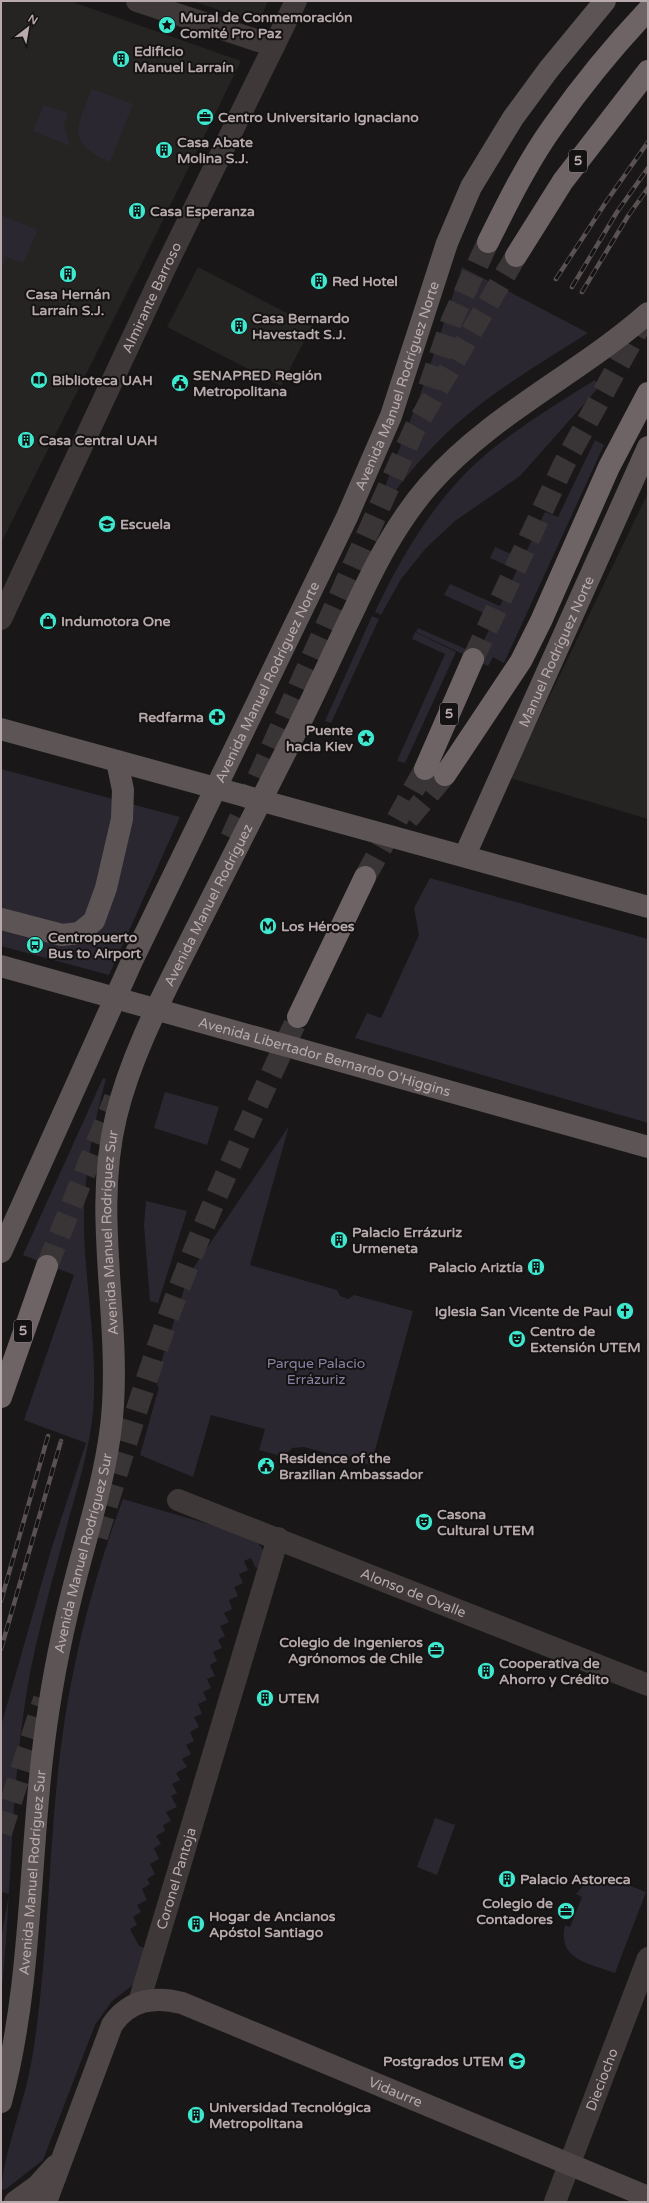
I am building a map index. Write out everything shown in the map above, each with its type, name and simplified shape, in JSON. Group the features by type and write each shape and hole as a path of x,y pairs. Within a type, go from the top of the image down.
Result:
{"highway":[{"path":"488,242 512,194 553,126 603,60 648,10"},
{"name":"5","path":"516,256 563,181 648,71"},
{"name":"5","path":"473,659 435,772 521,661 541,621 609,467 626,432 648,393"},
{"path":"298,1017 365,877"},
{"name":"5","path":"1,1397 47,1266"}],"main road":[{"name":"Avenida Manuel Rodríguez Norte","path":"215,788 324,565 377,449 402,382 447,243 471,187 513,118 554,62 605,1"},
{"path":"260,801 288,747 385,546 405,515 428,486 466,448 607,347 648,313"},
{"name":"Manuel Rodríguez Norte","path":"465,855 648,447"},
{"path":"1,729 260,801 465,855 648,907"},
{"path":"1,919 62,935 79,932 94,921 106,888 122,819 124,790 117,761"},
{"path":"1,1252 115,999 215,788"},
{"name":"Avenida Manuel Rodríguez","path":"156,1009 260,801"},
{"name":"Avenida Libertador Bernardo O'Higgins","path":"1,966 648,1147"},
{"name":"Avenida Manuel Rodríguez Sur","path":"1,2102 10,2068 20,2004 35,1810 49,1701 71,1600 102,1482 110,1437 114,1373 105,1213 111,1142 126,1082 156,1009"},
{"name":"Vidaurre","path":"139,2002 158,1999 182,2003 570,2163 648,2198"},
{"path":"46,2202 60,2158 108,2032 120,2015 139,2002"},
{"path":"15,2202 37,2186 60,2158"}],"street":[{"path":"137,1 274,46"},
{"name":"Almirante Barroso","path":"1,618 163,274 296,1"},
{"name":"Alonso de Ovalle","path":"178,1500 278,1538 648,1685"},
{"name":"Coronel Pantoja","path":"139,2002 278,1538"},
{"name":"Dieciocho","path":"555,2202 648,1958"}],"shaded area":[{"path":"1,1 70,1 241,61 145,257 1,543"},
{"path":"193,1 268,1 262,15 248,20"},
{"name":"Casa Bernardo Havestadt S.J.","path":"198,267 312,326 281,386 167,327"},
{"path":"648,493 648,819 510,778"}],"green space":[{"path":"92,89 133,104 110,162 86,148 78,132 82,113"},
{"path":"44,105 68,113 64,125 70,146 33,131"},
{"path":"1,215 38,230 23,263 6,257 1,271"},
{"path":"462,267 588,333 518,378 468,414 425,455 386,503 380,500 424,384"},
{"path":"595,380 599,387 520,476 455,521 426,548 401,579 381,615 375,612 398,566 426,522 458,481 476,463 508,437"},
{"path":"595,440 604,445 504,663 493,657 488,666 416,632 418,628 477,654 495,618 444,595 450,584 500,606 517,570 490,558 495,547 523,559 545,512 558,517"},
{"path":"372,616 379,619 331,723 325,721"},
{"path":"415,632 456,652 405,763 397,761 445,654 412,639"},
{"path":"1,769 180,817 109,975 1,946"},
{"path":"430,878 648,939 648,1123 355,1038 367,1013 381,1018 419,935 414,908"},
{"path":"103,1078 106,1079 89,1154 84,1212 85,1254 94,1367 93,1413 83,1466 41,1625 27,1690 17,1767 9,1894 1,1892 1,1726 51,1550 86,1443 24,1420 74,1275 23,1255"},
{"path":"165,1092 219,1107 207,1145 154,1128"},
{"name":"Parque Palacio Errázuriz","path":"289,1126 250,1265 337,1290 340,1296 348,1299 354,1295 413,1311 371,1465 304,1447 292,1448 284,1457 259,1450 265,1429 211,1415 193,1477 140,1455 159,1387 157,1386 160,1366 188,1276"},
{"path":"146,1201 187,1211 158,1303 150,1301 144,1225"},
{"path":"123,1499 255,1539 263,1550 262,1570 255,1567 251,1558 244,1561 248,1570 239,1574 243,1583 234,1587 238,1596 229,1600 232,1609 224,1613 229,1622 220,1626 225,1636 218,1640 222,1648 213,1652 217,1661 210,1665 215,1676 207,1679 211,1688 203,1692 207,1700 198,1704 202,1714 194,1717 199,1727 190,1732 194,1741 186,1745 191,1754 182,1759 187,1767 176,1773 180,1780 172,1784 177,1793 171,1796 177,1807 166,1812 171,1821 163,1825 165,1831 156,1836 161,1844 154,1848 159,1859 150,1864 155,1874 147,1879 150,1884 142,1889 147,1900 137,1905 141,1912 133,1917 137,1925 130,1929 139,1946 147,1949 138,1981 112,2001 95,2025 43,2160 6,2189 2,2190 6,2159 30,2071 33,2053 42,1976 57,1784 61,1746 71,1683 93,1590"},
{"path":"435,1818 455,1825 437,1875 417,1867"},
{"path":"602,1875 646,1892 615,1973 586,1963 577,1958 570,1953 566,1946 564,1937 565,1925 570,1927 582,1897 576,1894 588,1880"},
{"path":"9,1895 5,1960 1,1998 1,1939"}],"tunnel":[{"path":"429,387 452,320 488,242"},
{"path":"231,838 415,428 516,256"},
{"path":"473,659 564,464 646,315"},
{"path":"365,877 425,769"},
{"path":"408,819 445,775"},
{"path":"97,1537 147,1379 165,1326 195,1248 228,1170 298,1017"},
{"path":"47,1266 115,1098"},
{"path":"1,1833 44,1699"}],"railway":[{"path":"556,279 606,202 648,142"},
{"path":"572,287 617,212 648,168"},
{"path":"582,292 628,216 648,188"},
{"path":"1,1601 48,1436"},
{"path":"1,1649 61,1441"}],"place":[{"name":"Mural de Conmemoración Comité Pro Paz","path":"167,25"},
{"name":"Edificio Manuel Larraín","path":"121,59"},
{"name":"Centro Universitario Ignaciano","path":"205,117"},
{"name":"Casa Abate Molina S.J.","path":"164,150"},
{"name":"Casa Esperanza","path":"137,211"},
{"name":"Casa Hernán Larraín S.J.","path":"68,274"},
{"name":"Red Hotel","path":"319,281"},
{"name":"Casa Bernardo Havestadt S.J.","path":"239,326"},
{"name":"Biblioteca UAH","path":"39,380"},
{"name":"SENAPRED Región Metropolitana","path":"180,383"},
{"name":"Casa Central UAH","path":"26,440"},
{"name":"Escuela","path":"107,524"},
{"name":"Indumotora One","path":"48,621"},
{"name":"Redfarma","path":"217,717"},
{"name":"Puente hacia Kiev","path":"366,738"},
{"name":"Los Héroes","path":"268,926"},
{"name":"Centropuerto Bus to Airport","path":"35,945"},
{"name":"Palacio Errázuriz Urmeneta","path":"339,1240"},
{"name":"Palacio Ariztía","path":"536,1267"},
{"name":"Iglesia San Vicente de Paul","path":"625,1311"},
{"name":"Centro de Extensión UTEM","path":"517,1339"},
{"name":"Residence of the Brazilian Ambassador","path":"266,1466"},
{"name":"Casona Cultural UTEM","path":"424,1522"},
{"name":"Colegio de Ingenieros Agrónomos de Chile","path":"436,1650"},
{"name":"Cooperativa de Ahorro y Crédito","path":"486,1671"},
{"name":"UTEM","path":"265,1698"},
{"name":"Palacio Astoreca","path":"507,1879"},
{"name":"Colegio de Contadores","path":"566,1911"},
{"name":"Hogar de Ancianos Apóstol Santiago","path":"196,1924"},
{"name":"Postgrados UTEM","path":"517,2061"},
{"name":"Universidad Tecnológica Metropolitana","path":"196,2115"}]}
